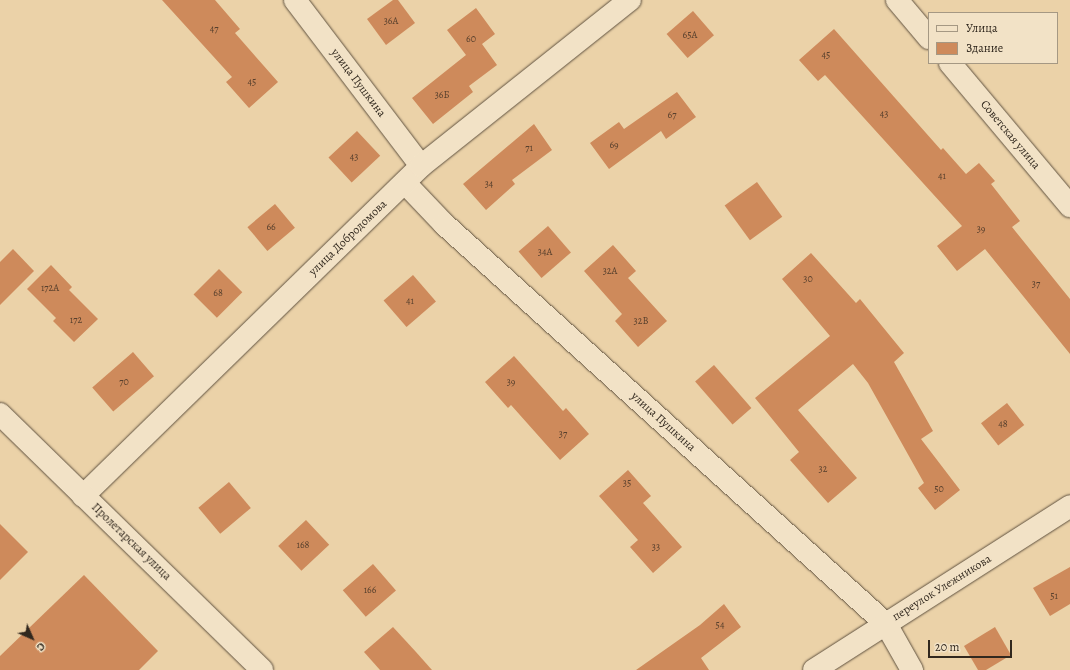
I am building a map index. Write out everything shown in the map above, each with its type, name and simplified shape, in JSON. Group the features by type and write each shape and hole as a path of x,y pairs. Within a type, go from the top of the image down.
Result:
{"street":[{"name":"улица Пушкина","path":"295,0 421,166"},
{"name":"улица Добродомова","path":"83,496 421,166 630,0"},
{"path":"897,0 928,37"},
{"name":"Советская улица","path":"951,64 1070,206"},
{"name":"улица Пушкина","path":"405,183 444,224 886,624 912,670"},
{"name":"Пролетарская улица","path":"0,414 262,670"},
{"name":"переулок Улежникова","path":"814,670 1070,506"}],"building":[{"path":"162,0 215,0 240,29 235,33 278,82 249,108 226,82 232,77"},
{"path":"393,0 398,0 415,23 386,45 367,19"},
{"path":"476,8 495,34 482,44 497,65 469,86 473,92 433,124 412,98 466,55 447,30"},
{"path":"693,11 714,35 688,58 667,34"},
{"path":"834,29 941,150 943,148 966,174 979,163 995,181 991,184 1020,221 1012,227 1070,299 1070,354 985,249 957,271 937,246 962,226 825,75 818,81 799,60"},
{"path":"677,92 696,117 666,139 661,131 609,169 590,143 619,122 624,129"},
{"path":"534,124 552,150 512,180 515,184 486,210 463,184"},
{"path":"357,131 380,156 352,182 328,158"},
{"path":"757,182 782,217 750,240 725,206"},
{"path":"275,204 295,228 267,251 247,227"},
{"path":"548,226 571,252 542,278 519,252"},
{"path":"613,245 636,271 628,278 667,321 638,347 615,321 622,314 584,271"},
{"path":"13,249 34,271 0,305 0,262"},
{"path":"811,253 856,303 860,299 904,353 894,362 933,431 921,439 960,490 935,510 918,488 924,483 868,383 853,364 798,410 857,478 828,503 790,460 799,452 755,398 830,336 782,279"},
{"path":"51,265 72,287 69,290 98,319 74,342 53,321 56,318 27,289"},
{"path":"219,269 242,292 217,318 194,294"},
{"path":"413,275 436,301 407,327 384,301"},
{"path":"133,352 154,376 113,412 92,387"},
{"path":"514,356 563,411 566,408 589,434 560,460 511,405 508,408 485,382"},
{"path":"714,365 751,408 733,424 695,381"},
{"path":"1007,403 1024,425 998,445 981,423"},
{"path":"628,470 651,496 643,503 682,547 653,573 630,547 638,540 599,496"},
{"path":"229,482 251,508 220,534 198,508"},
{"path":"306,520 329,545 301,571 278,546"},
{"path":"0,524 28,552 0,580"},
{"path":"373,564 396,590 366,617 343,590"},
{"path":"1070,567 1070,604 1050,616 1033,588"},
{"path":"84,575 158,651 139,670 0,670 0,656"},
{"path":"724,604 741,627 701,658 709,670 636,670 700,625"},
{"path":"393,627 432,670 380,670 364,652"},
{"path":"995,627 1011,655 986,670 978,670 964,646"}]}
